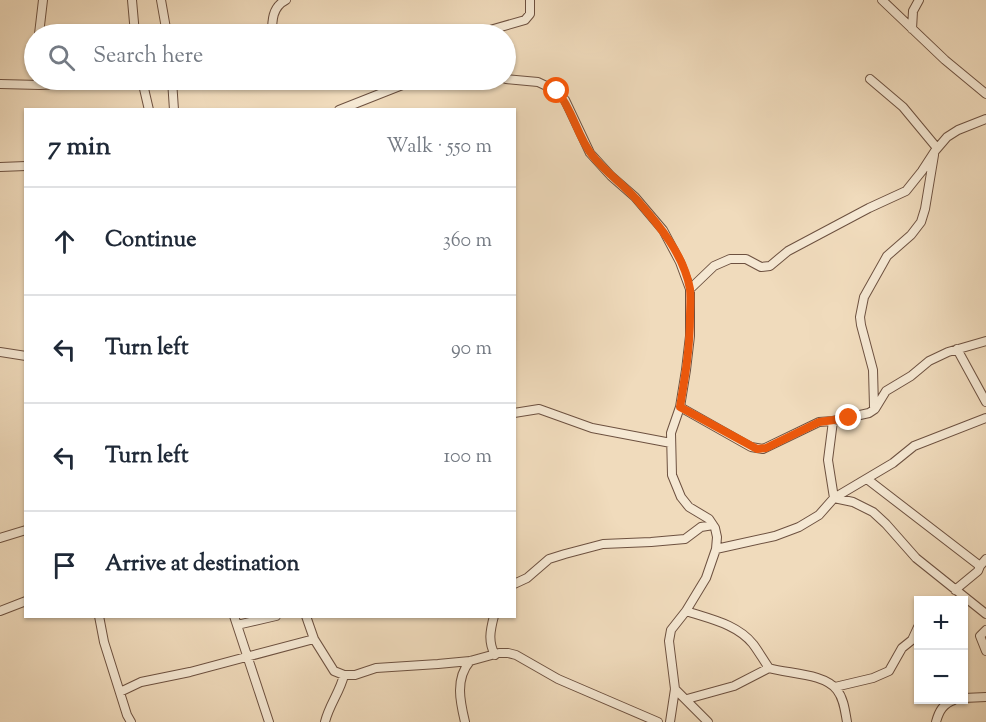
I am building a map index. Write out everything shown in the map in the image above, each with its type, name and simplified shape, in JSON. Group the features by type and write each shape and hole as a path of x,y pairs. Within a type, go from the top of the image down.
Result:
{"street":[{"path":"40,24 43,0"},
{"path":"132,0 134,24"},
{"path":"160,0 165,24"},
{"path":"273,24 277,6 286,0"},
{"path":"511,24 525,20 530,14 530,0"},
{"path":"882,0 953,68 986,94"},
{"path":"912,29 914,11 919,0"},
{"path":"870,79 903,107 936,149 921,222 911,235 888,256 864,297 860,317 873,370 874,409"},
{"path":"516,80 538,82 557,91 565,100 590,153 663,230 680,262 690,289 690,336 680,407 674,423 671,443 672,475 681,497 689,507 710,519 717,537 716,549 706,578 686,611 671,630 669,641 675,689 670,722"},
{"path":"0,84 24,83"},
{"path":"144,90 149,108"},
{"path":"173,90 174,108"},
{"path":"344,108 390,90"},
{"path":"690,289 714,266 729,259 746,259 765,268 774,264 788,251 906,191 947,137 986,119"},
{"path":"0,167 24,166"},
{"path":"680,407 757,449 766,448 819,422 833,421 868,412 874,409 892,386 939,356 986,341"},
{"path":"957,349 986,402"},
{"path":"0,351 24,356"},
{"path":"516,413 539,409 592,428 671,443"},
{"path":"716,549 774,536 799,527 819,515 834,498 867,479 914,446 986,418"},
{"path":"833,421 828,460 834,498"},
{"path":"867,479 982,569"},
{"path":"834,498 853,502 873,512 916,558 986,614"},
{"path":"516,583 527,578 549,559 565,554 603,544 685,539 701,526 713,525"},
{"path":"0,538 24,531"},
{"path":"956,590 982,569 986,559"},
{"path":"956,590 957,596"},
{"path":"0,611 24,603"},
{"path":"686,611 740,631 753,644 769,668"},
{"path":"99,618 104,642 131,722"},
{"path":"260,618 235,621 269,722"},
{"path":"307,618 314,639 334,670 344,675 355,675 376,668 470,661 499,653 516,655 558,679 658,722"},
{"path":"493,618 490,642 495,655"},
{"path":"986,630 980,636 986,651"},
{"path":"835,687 873,678 889,671 902,648 914,636"},
{"path":"120,692 141,682 314,639"},
{"path":"462,721 460,680 470,661"},
{"path":"687,699 734,686 769,668 800,673 835,687 841,696 847,722"},
{"path":"325,722 344,675"},
{"path":"675,689 708,722"},
{"path":"968,698 986,697"},
{"path":"936,722 940,710 946,704"}],"route":[{"path":"557,91 565,100 590,153 663,230 680,262 690,289 690,336 680,407 757,449 766,448 813,424 849,418"}]}
